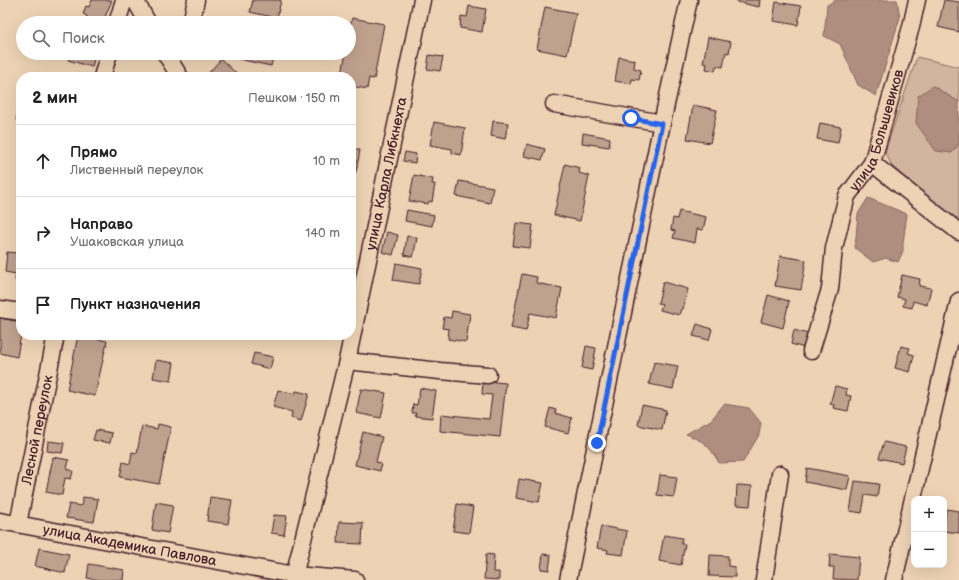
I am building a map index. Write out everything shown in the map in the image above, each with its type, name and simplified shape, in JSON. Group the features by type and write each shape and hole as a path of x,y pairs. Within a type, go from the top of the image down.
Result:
{"street":[{"path":"119,16 124,0"},
{"path":"135,0 144,16"},
{"path":"193,16 196,0"},
{"name":"улица Карла Либкнехта","path":"356,307 422,0"},
{"path":"568,580 689,0"},
{"name":"улица Большевиков","path":"811,351 830,289 834,248 847,196 872,163 911,27 917,0"},
{"path":"103,72 107,60"},
{"path":"554,104 662,124"},
{"path":"872,163 959,232"},
{"path":"894,580 959,301"},
{"path":"0,309 16,311"},
{"name":"Лесной переулок","path":"18,524 55,340"},
{"name":"улица Карла Либкнехта","path":"294,577 347,361 350,340"},
{"path":"347,361 488,375"},
{"path":"764,580 780,474"},
{"name":"улица Академика Павлова","path":"0,521 294,577 355,580"}],"shaded area":[{"path":"836,0 897,0 900,17 876,96 858,85 840,44 824,36 827,5"},
{"path":"917,57 959,67 959,102 933,86 952,153 959,143 959,218 948,216 892,166 885,152"},
{"path":"933,86 959,102 959,143 952,153 936,151 916,123 918,96"},
{"path":"868,198 907,214 903,251 898,262 886,258 873,262 855,248 858,214"},
{"path":"724,404 749,408 761,423 759,435 743,462 719,463 706,445 698,439 686,434 711,420"}],"building":[{"path":"92,0 112,0 105,16 87,16 83,14 86,6 89,7"},
{"path":"253,0 281,0 277,16 268,16 250,12"},
{"path":"738,0 760,0 759,7 737,2"},
{"path":"944,0 959,2 959,32 938,27"},
{"path":"776,2 801,6 798,25 773,21"},
{"path":"469,6 486,9 482,32 460,28 461,16 467,17"},
{"path":"545,7 576,13 567,55 537,49"},
{"path":"356,19 384,24 374,79 369,78 367,89 356,87 356,72 342,72 345,60 356,60"},
{"path":"708,37 731,42 729,53 726,52 723,67 716,66 715,71 706,69 707,64 703,63"},
{"path":"429,55 443,57 440,71 427,69"},
{"path":"619,57 635,60 634,68 641,70 639,80 632,79 631,84 615,81"},
{"path":"68,60 94,60 92,67"},
{"path":"220,60 222,60 235,72 209,72"},
{"path":"243,60 272,60 271,66"},
{"path":"693,105 717,110 710,143 687,139"},
{"path":"493,121 508,123 505,139 491,136"},
{"path":"434,122 465,128 461,155 452,153 452,149 430,145"},
{"path":"820,123 841,127 838,143 817,139"},
{"path":"583,133 610,138 609,147 582,143"},
{"path":"527,144 545,149 542,160 524,156"},
{"path":"356,149 360,150 356,172"},
{"path":"405,152 416,154 415,163 403,161"},
{"path":"565,164 580,168 579,173 589,176 580,221 554,215"},
{"path":"414,175 433,179 432,184 435,184 432,202 429,201 428,204 409,201"},
{"path":"459,181 493,187 490,203 456,196"},
{"path":"407,210 434,215 432,226 405,221"},
{"path":"679,211 706,217 703,230 697,229 695,243 673,238 675,231 671,230 673,218 677,219"},
{"path":"516,223 533,225 530,248 513,246"},
{"path":"387,232 398,235 393,255 382,252"},
{"path":"407,236 417,238 413,257 404,255"},
{"path":"7,252 16,253 16,274 5,272"},
{"path":"780,256 806,260 801,290 775,286"},
{"path":"396,263 422,268 419,284 393,280"},
{"path":"522,274 537,277 536,283 562,288 556,318 530,313 526,331 511,328"},
{"path":"902,275 920,279 919,286 931,288 927,305 913,301 912,308 903,306 905,299 897,297"},
{"path":"663,282 688,289 683,309 681,309 679,315 660,310 662,304 658,303"},
{"path":"768,295 789,301 783,328 761,322"},
{"path":"452,311 470,314 466,342 448,339 449,329 442,328 444,317 451,318"},
{"path":"0,318 16,321 16,340 20,340 17,357 0,353"},
{"path":"697,324 712,329 709,340 693,336"},
{"path":"794,330 808,334 804,348 791,344"},
{"path":"77,340 107,341 95,396 67,390"},
{"path":"586,346 596,348 592,370 582,368"},
{"path":"901,346 910,348 908,353 914,355 910,372 895,368"},
{"path":"254,353 273,357 270,369 251,364"},
{"path":"156,360 174,363 171,381 153,378"},
{"path":"654,362 678,366 673,389 649,384"},
{"path":"483,381 506,383 500,437 440,431 441,414 489,419 492,395 482,394"},
{"path":"835,386 847,389 846,395 851,396 848,411 833,408 834,405 830,404"},
{"path":"420,388 436,391 432,418 415,416 416,413 412,413 413,404 417,405"},
{"path":"361,389 386,393 381,418 356,413"},
{"path":"278,390 295,394 296,391 309,394 301,421 291,418 292,412 273,407"},
{"path":"642,405 666,410 662,430 638,425"},
{"path":"550,408 556,410 555,413 572,418 568,433 545,427"},
{"path":"158,424 171,427 159,484 120,477 123,462 130,464 132,452 137,453 142,426 157,429"},
{"path":"96,430 112,433 110,443 93,440"},
{"path":"363,432 382,437 376,462 381,464 380,471 355,465"},
{"path":"48,441 64,443 62,453 47,451"},
{"path":"884,442 906,447 902,463 879,458"},
{"path":"53,457 69,460 67,469 73,471 71,479 65,478 62,495 46,492"},
{"path":"807,468 850,476 847,490 805,482"},
{"path":"660,475 677,477 674,497 657,495"},
{"path":"519,479 543,483 539,502 516,498"},
{"path":"855,481 879,484 877,497 865,495 862,513 850,511"},
{"path":"737,485 752,486 750,506 736,505"},
{"path":"83,497 98,499 94,522 66,518 69,504 81,506"},
{"path":"210,497 232,500 228,524 207,521"},
{"path":"156,502 173,505 168,533 152,530"},
{"path":"457,504 473,507 469,533 453,531"},
{"path":"947,509 959,511 959,533 947,531"},
{"path":"274,515 287,516 284,535 271,533"},
{"path":"339,522 363,523 362,544 338,543"},
{"path":"601,526 627,531 623,555 607,553 608,550 597,548"},
{"path":"664,535 682,538 681,544 685,544 681,565 659,561"},
{"path":"39,548 69,554 65,573 35,566"},
{"path":"486,554 494,555 493,572 499,572 499,580 484,579"},
{"path":"543,554 551,555 549,570 541,569"},
{"path":"830,554 859,557 857,580 833,579 834,567 829,567"},
{"path":"710,555 728,556 728,566 735,567 735,577 709,576"},
{"path":"89,564 124,570 123,580 100,580 87,578"}],"route":[{"path":"597,443 662,124 631,118"}]}
